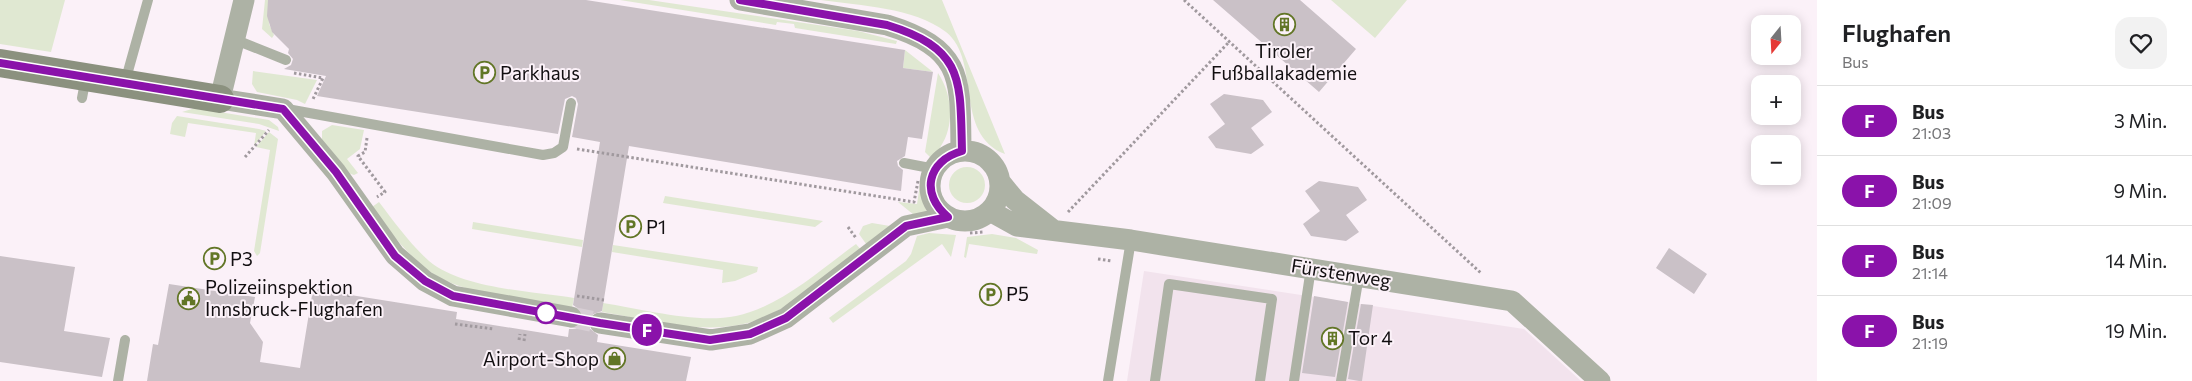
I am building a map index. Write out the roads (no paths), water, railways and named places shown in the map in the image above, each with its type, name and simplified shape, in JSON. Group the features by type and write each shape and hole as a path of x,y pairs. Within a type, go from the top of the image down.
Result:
{"street":[{"path":"220,99 236,40 244,0"},
{"path":"740,0 887,25 905,31 936,47 950,62 958,79 961,93 962,151"},
{"path":"0,62 84,87 124,83 283,109 336,172 395,256 425,281 453,296 571,318"},
{"path":"948,217 934,202 930,192 930,181 927,171 950,154 962,151 973,152 992,163 1001,182 1015,200 1052,229"},
{"path":"600,323 710,340 750,334 786,318 906,226 948,217 961,221 972,221 990,211 998,198 1001,182"},
{"name":"Fürstenweg","path":"990,211 1017,226 1131,240 1512,301 1600,381"}],"lane":[{"path":"124,83 148,0"},
{"path":"236,40 286,60"},
{"path":"283,109 543,155 554,153 563,147 572,103"},
{"path":"904,163 927,171"},
{"path":"1108,381 1131,240"},
{"path":"1294,381 1311,268"},
{"path":"1341,381 1359,276"},
{"path":"1155,381 1169,284 1272,298 1260,381"},
{"path":"118,381 124,340"}],"tunnel":[{"path":"571,317 600,323"}],"place":[{"name":"Tiroler Fußballakademie","path":"1284,25"},
{"name":"Parkhaus","path":"484,73"},
{"name":"P1","path":"630,227"},
{"name":"P3","path":"214,259"},
{"name":"P5","path":"990,294"},
{"name":"Polizeiinspektion Innsbruck-Flughafen","path":"189,298"},
{"name":"Tor 4","path":"1332,338"},
{"name":"Airport-Shop","path":"615,359"}]}
